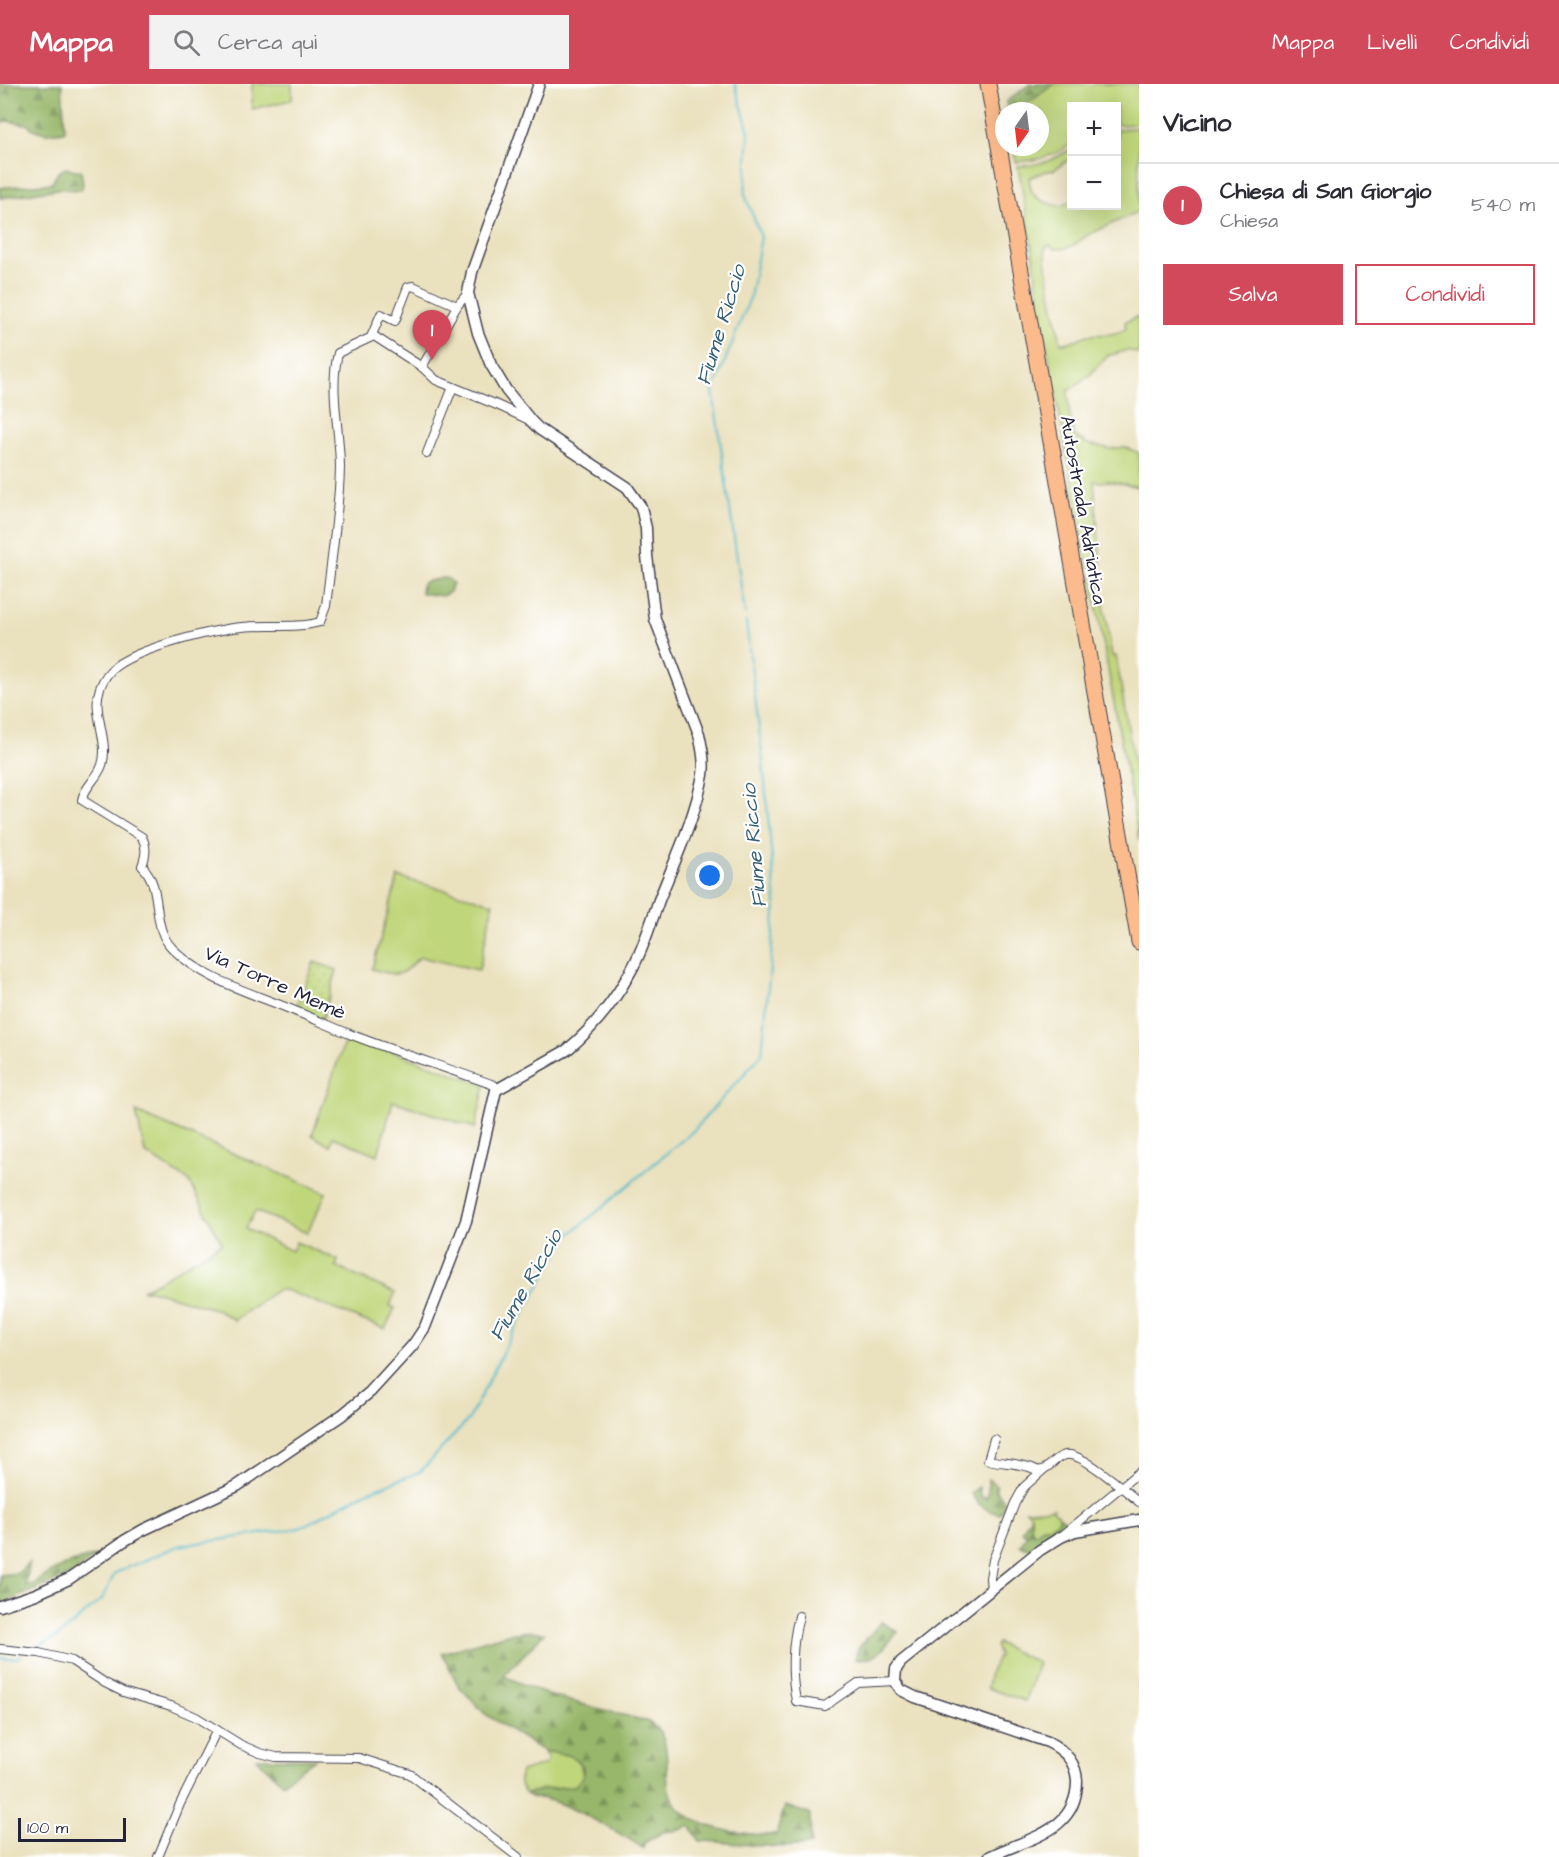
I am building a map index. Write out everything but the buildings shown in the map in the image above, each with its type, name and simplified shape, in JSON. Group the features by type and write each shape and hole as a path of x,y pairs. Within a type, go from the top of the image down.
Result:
{"highway":[{"name":"Autostrada Adriatica","path":"988,84 1139,888"},
{"path":"997,84 1000,102"},
{"name":"Autostrada Adriatica","path":"1009,156 1016,224 1138,940"}],"street":[{"path":"0,1606 36,1594 69,1579 134,1535 237,1486 342,1415 370,1392 413,1345 425,1327 466,1221 496,1090 567,1050 619,990 637,958 685,836 697,798 704,761 699,734 655,619 646,528 640,507 627,487 547,435 531,421 506,390 491,364 478,333 468,293 472,272 538,84"},
{"path":"458,306 413,286 408,287 395,321 381,314 371,337 374,336 422,367 436,380 531,421"},
{"path":"422,367 468,293"},
{"name":"Via Torre Memè","path":"371,337 338,353 335,367 334,384 340,469 326,606 320,622 308,626 242,627 205,634 129,658 116,666 106,677 98,696 103,737 103,764 98,776 83,794 82,800 142,837 146,845 142,866 150,874 155,886 156,909 162,936 189,963 207,974 352,1035 494,1085 496,1090"},
{"path":"427,453 453,387"},
{"path":"993,1439 988,1460 1043,1470"},
{"path":"991,1590 993,1560 1015,1503 1024,1487 1058,1458 1066,1455 1082,1458 1139,1502"},
{"path":"989,1857 1053,1829 1070,1812 1076,1791 1077,1778 1074,1765 1061,1748 1048,1742 915,1697 901,1690 895,1681 896,1669 901,1662 1040,1550 1061,1537 1076,1522 1139,1472"},
{"path":"1061,1537 1088,1528 1139,1520"},
{"path":"799,1616 793,1637 796,1701 825,1706 858,1683 895,1681"},
{"path":"0,1649 72,1661 123,1692 171,1706 196,1717 241,1745 260,1753 276,1757 359,1758 410,1774 518,1857"},
{"path":"158,1857 180,1804 217,1730"}],"green space":[{"path":"0,84 62,84 65,131 46,133 26,124 7,121 0,123"},
{"path":"252,84 292,84 292,100 252,109"},
{"path":"1030,84 1054,84 1029,102 1006,102"},
{"path":"1054,84 1139,84 1139,124 1121,125 1121,102 1067,102 1067,146 1049,155 1049,102 1029,102"},
{"path":"1139,128 1139,211 1088,235 1072,246 1054,249 1050,245 1045,248 1049,283 1061,343 1089,335 1113,334 1122,331 1126,329 1125,322 1139,316 1139,354 1128,350 1107,356 1090,375 1068,391 1074,436 1088,444 1111,449 1124,447 1139,453 1139,487 1108,481 1094,481 1101,566 1088,568 1039,304 1033,251 1018,166 1046,162 1067,151 1067,161 1054,170 1029,178 1034,195 1058,206 1067,203 1067,210 1121,210 1121,129"},
{"path":"1015,156 1048,156 1032,160 1016,162"},
{"path":"66,168 81,171 83,185 81,190 57,189 0,198 0,188 52,183 58,172"},
{"path":"1099,573 1112,656 1116,656 1139,794 1139,841 1091,575"},
{"path":"443,578 453,583 450,592 442,596 421,593 421,585 425,582"},
{"path":"398,877 493,903 479,970 420,957 399,974 372,969"},
{"path":"314,962 337,970 322,1021 295,1010"},
{"path":"347,1035 485,1085 475,1128 393,1101 378,1155 333,1137 330,1146 312,1135"},
{"path":"136,1112 326,1193 307,1233 255,1211 246,1229 292,1251 296,1242 338,1260 336,1267 395,1293 390,1306 395,1308 385,1329 285,1290 277,1290 234,1320 218,1310 151,1290 142,1290 222,1243 189,1181 145,1153"},
{"path":"988,1479 997,1486 995,1488 1006,1504 1000,1514 982,1507 971,1493 979,1487 980,1496 986,1498"},
{"path":"1054,1508 1053,1510 1060,1517 1058,1522 1041,1528 1037,1534 1034,1533 1030,1513 1026,1510"},
{"path":"1031,1516 1031,1530 1037,1534 1041,1528 1058,1522 1060,1517 1069,1523 1035,1550 1020,1545 1027,1535 1022,1531"},
{"path":"96,1556 69,1576 0,1604 0,1575 18,1573 29,1563 26,1587 65,1565"},
{"path":"881,1622 898,1632 881,1651 871,1658 855,1659 858,1648"},
{"path":"530,1631 544,1633 504,1676 548,1695 649,1722 662,1735 666,1753 668,1785 673,1800 682,1811 696,1820 728,1831 776,1835 785,1806 810,1814 811,1844 783,1847 700,1841 690,1826 663,1832 644,1843 643,1848 605,1825 556,1802 533,1798 526,1794 545,1789 575,1786 583,1777 583,1767 576,1759 567,1755 543,1751 485,1714 458,1685 442,1653 507,1634"},
{"path":"997,1643 1038,1663 1025,1701 987,1688 990,1672 999,1655 995,1646"},
{"path":"543,1751 564,1754 575,1759 582,1769 583,1777 575,1786 545,1789 526,1794 520,1784 521,1772 546,1764 548,1758"},
{"path":"256,1758 315,1759 282,1783"}],"waterway":[{"name":"Fiume Riccio","path":"735,84 749,132 745,195 761,237 750,298 713,391 745,614"},
{"name":"Fiume Riccio","path":"32,1650 60,1635 102,1599 115,1573 178,1546 300,1528 364,1493 420,1472 469,1419 522,1315 568,1236 693,1131 762,1054 776,904 763,762 746,622"},
{"name":"Fiume Riccio","path":"0,1658 17,1658 21,1655"}],"place":[{"name":"Chiesa di San Giorgio","path":"432,360"}]}
